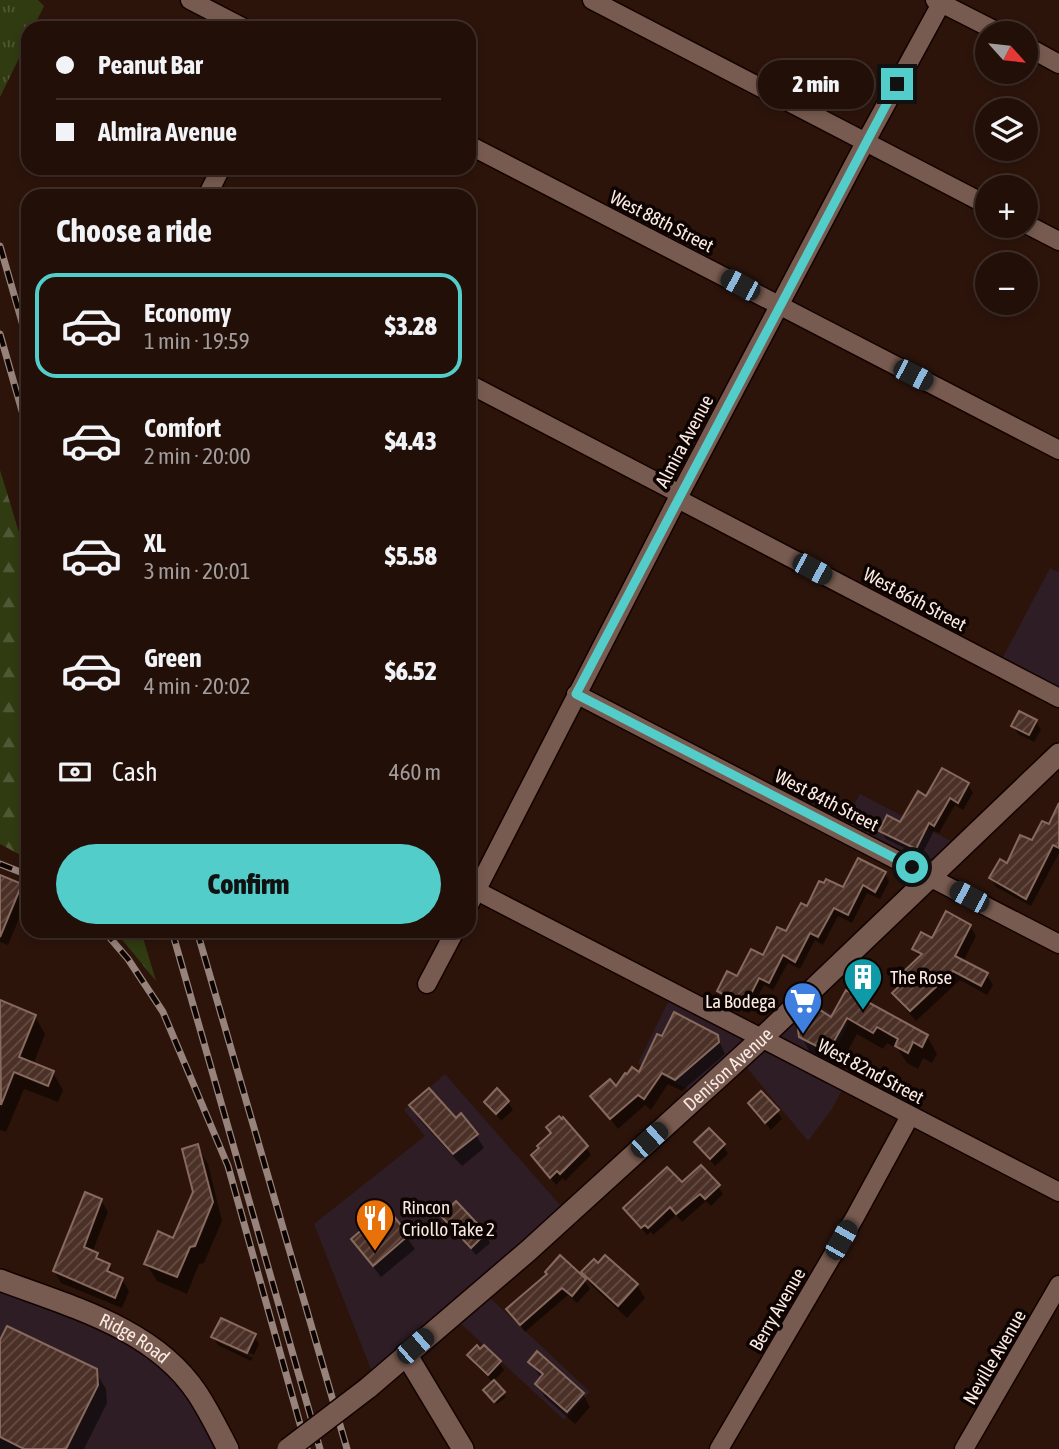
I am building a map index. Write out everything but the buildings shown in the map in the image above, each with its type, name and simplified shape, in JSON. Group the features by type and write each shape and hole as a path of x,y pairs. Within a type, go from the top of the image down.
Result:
{"main road":[{"name":"Denison Avenue","path":"288,1449 368,1388 528,1251 762,1038 1059,754"},
{"name":"Ridge Road","path":"0,1280 129,1331 167,1359 196,1391 228,1449"},
{"path":"406,1354 463,1449"}],"street":[{"path":"190,0 230,21"},
{"path":"592,0 975,199"},
{"path":"940,1 978,21"},
{"name":"Almira Avenue","path":"476,892 679,496 940,1"},
{"path":"1038,53 1059,64"},
{"name":"West 88th Street","path":"476,149 1059,450"},
{"path":"1038,230 1059,241"},
{"name":"West 86th Street","path":"476,388 1059,698"},
{"name":"West 84th Street","path":"576,694 1059,944"},
{"name":"West 82nd Street","path":"476,899 762,1038 1059,1192"},
{"path":"427,984 451,938"},
{"name":"Berry Avenue","path":"719,1449 855,1217 910,1116"},
{"name":"Neville Avenue","path":"964,1449 1059,1285"}],"shaded area":[{"path":"1050,568 1059,572 1059,688 1002,659"},
{"path":"860,794 955,843 929,869 843,825"},
{"path":"670,998 768,1049 812,1003 849,1023 828,1064 850,1075 832,1109 808,1141 747,1068 710,1101 638,1063"},
{"path":"445,1074 575,1222 489,1297 590,1392 564,1420 459,1322 379,1390 314,1224 425,1136 404,1110"},
{"path":"0,1280 167,1359 228,1449 0,1449"}],"green space":[{"path":"0,0 38,0 44,6 36,21 21,21 21,54 0,97"},
{"path":"0,470 21,539 21,855 0,844"},
{"path":"121,938 143,938 156,981"}],"railway":[{"path":"0,246 21,319"},
{"path":"0,334 21,408"},
{"path":"0,864 21,872"},
{"path":"110,938 128,959 163,1012 228,1166 307,1449"},
{"path":"174,938 320,1449"},
{"path":"199,938 347,1449"}],"place":[{"name":"The Rose","path":"863,1011"},
{"name":"La Bodega","path":"803,1035"},
{"name":"Rincon Criollo Take 2","path":"375,1252"}],"route":[{"path":"897,84 576,694 912,867"}]}
